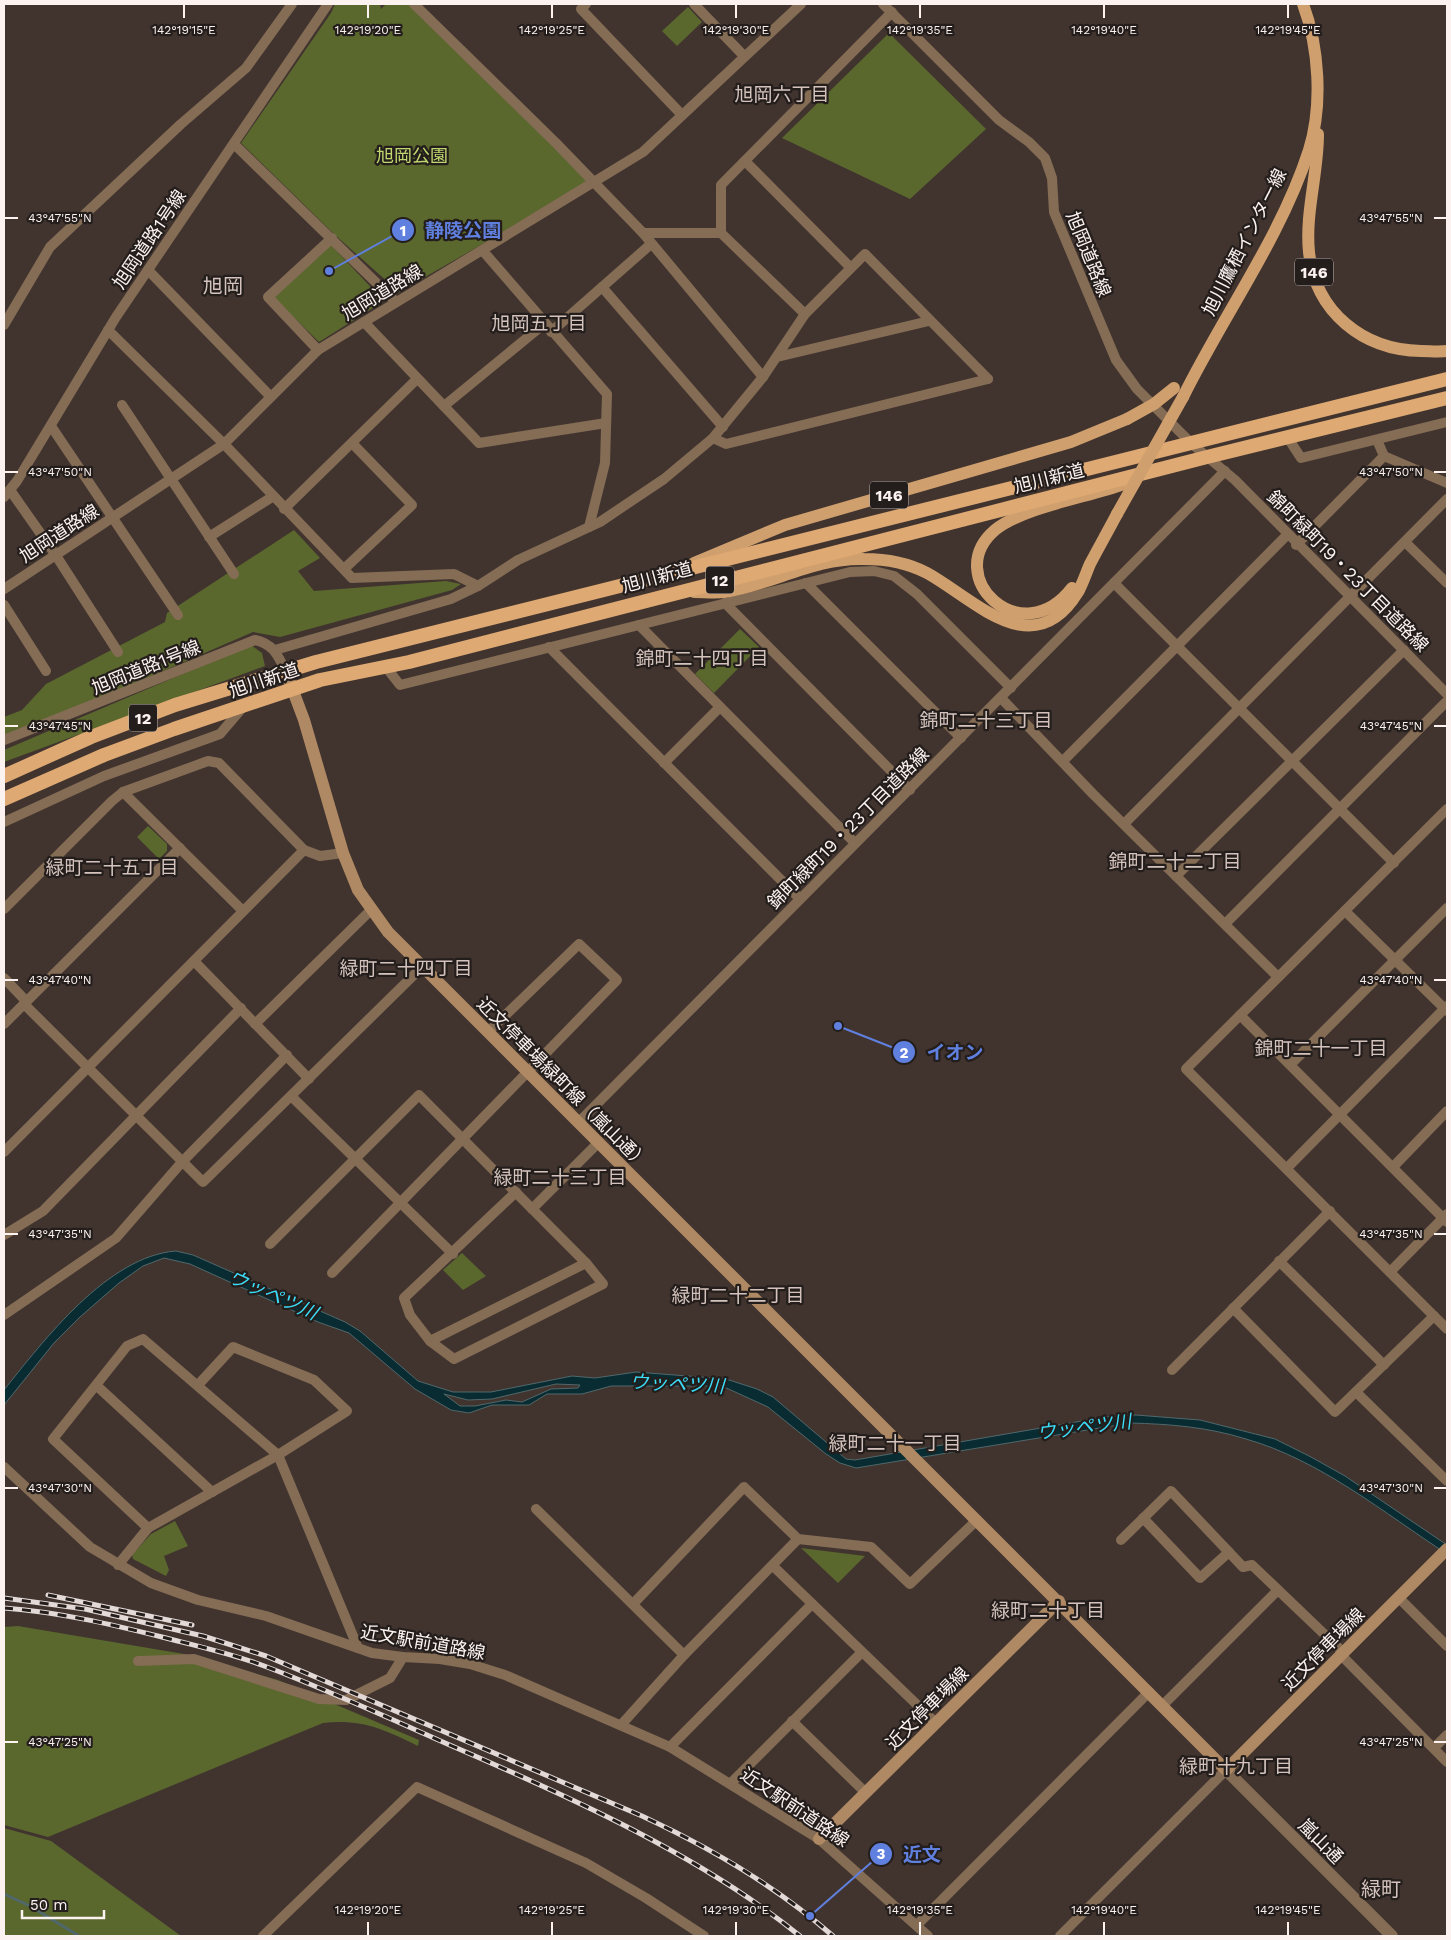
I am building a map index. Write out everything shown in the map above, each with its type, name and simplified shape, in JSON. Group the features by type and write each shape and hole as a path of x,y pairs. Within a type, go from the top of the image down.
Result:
{"highway":[{"name":"旭川新道","path":"4,776 91,737 175,706 286,672 1447,379"},
{"name":"旭川新道","path":"4,799 104,755 293,689 385,666 409,662 676,591 1207,456 1288,438 1447,398"}],"main road":[{"name":"旭川鷹栖インター線","path":"1179,392 1204,354 1291,197 1309,148 1317,102 1314,42 1303,4"},
{"name":"146","path":"1317,102 1318,149 1308,230 1309,254 1323,296 1338,319 1358,334 1379,345 1405,351 1447,351"},
{"name":"146","path":"654,579 785,526 1071,442 1127,419 1179,392"},
{"name":"146","path":"676,591 724,592 833,562 861,558 882,560 925,572 993,617 1014,624 1032,625 1049,621 1062,611 1078,592 1089,566 1179,392"},
{"name":"146","path":"1089,566 1069,591 1052,607 1033,614 1013,612 1000,607 988,598 978,578 978,562 982,544 995,530 1017,516 1106,490 1173,466"},
{"name":"近文停車場緑町線（嵐山通）","path":"286,672 293,689 343,853 358,890 371,910 422,967 786,1329 891,1437 977,1520"},
{"path":"977,1520 1226,1770"},
{"name":"近文停車場線","path":"1226,1770 1447,1549"},
{"name":"近文停車場線","path":"819,1839 1059,1601"}],"street":[{"path":"4,325 50,247 182,124 246,68 292,4"},
{"name":"旭岡道路1号線","path":"7,493 51,426 108,330 328,4"},
{"path":"414,4 596,183 643,233 763,377"},
{"path":"586,4 581,8 682,115"},
{"path":"694,4 744,56"},
{"name":"旭岡道路線","path":"4,589 224,444 318,350 596,183 643,152 801,4"},
{"name":"旭岡道路線","path":"883,4 999,120 1029,142 1045,158 1052,178 1054,212 1116,360 1137,389 1192,444 1207,456"},
{"path":"721,233 721,185 892,12"},
{"path":"234,144 396,302"},
{"path":"745,161 850,267"},
{"path":"643,233 721,233 805,314"},
{"path":"318,350 268,297 332,238"},
{"path":"444,406 602,287 651,244"},
{"path":"483,251 548,328 608,394 605,463 589,527"},
{"path":"286,672 275,650 451,599 478,586 518,560 589,527 664,479 713,438 723,427 778,357 805,314 865,254 988,379 726,444 713,438"},
{"path":"148,270 270,396"},
{"path":"602,287 723,427"},
{"path":"778,357 929,321"},
{"path":"364,322 480,443 606,423"},
{"path":"108,330 224,444 272,497 352,578 454,574 478,586"},
{"path":"284,509 417,379"},
{"path":"122,405 234,574"},
{"path":"1288,438 1301,458 1447,422"},
{"path":"51,426 114,517 178,615"},
{"path":"1376,440 1384,456 1447,483"},
{"path":"344,569 412,505 352,443"},
{"name":"錦町緑町19・23丁目道路線","path":"1207,456 1225,471 1296,545 1447,694"},
{"path":"1296,545 1384,456"},
{"name":"錦町緑町19・23丁目道路線","path":"578,1123 855,843 1012,688 1225,471"},
{"path":"7,493 55,554 118,652"},
{"path":"209,537 272,497"},
{"path":"1124,824 1447,499"},
{"path":"1063,761 1287,535"},
{"path":"1405,542 1447,584"},
{"path":"385,666 400,685 850,572 874,571 894,576 917,594 1012,688"},
{"path":"806,583 961,738"},
{"path":"1114,583 1394,863"},
{"path":"725,603 910,790"},
{"path":"4,605 46,671"},
{"path":"639,625 855,843"},
{"name":"旭岡道路1号線","path":"4,739 255,640 266,642 275,650"},
{"path":"549,648 800,899"},
{"path":"1176,876 1404,650"},
{"path":"1001,698 1278,978"},
{"path":"1225,924 1447,701"},
{"path":"4,822 104,776 220,734 243,707"},
{"path":"664,763 720,707"},
{"path":"4,909 112,801 124,792 208,761 219,763 304,850 320,856 343,853"},
{"path":"124,792 243,911"},
{"path":"1447,809 1186,1069 1447,1329"},
{"path":"4,1024 180,848"},
{"path":"4,1152 304,850"},
{"path":"1291,1064 1447,908"},
{"path":"255,1024 371,910"},
{"path":"1287,1168 1446,1009 1345,911"},
{"path":"332,1273 617,980 579,944 488,1032"},
{"path":"194,961 309,1079"},
{"path":"4,978 25,1003 204,1182 422,967"},
{"path":"4,1235 43,1211 241,1008"},
{"path":"1240,1015 1446,1218 1390,1272"},
{"path":"4,1315 116,1238 182,1162 287,1055"},
{"path":"270,1244 419,1095 516,1192 586,1263 603,1284 454,1359 430,1341 410,1315 404,1298 453,1254 516,1192"},
{"path":"292,1096 354,1159 453,1254"},
{"path":"1394,1166 1447,1111"},
{"path":"532,1209 598,1143"},
{"path":"1172,1370 1330,1212"},
{"path":"1279,1261 1384,1365"},
{"path":"430,1341 586,1263"},
{"path":"1233,1308 1335,1412 1434,1316"},
{"path":"148,1528 53,1439 98,1386 127,1346 143,1339 278,1455 358,1648"},
{"path":"118,1565 148,1528 278,1455 347,1411 314,1380 233,1347 198,1385"},
{"path":"98,1386 212,1492"},
{"path":"1356,1392 1447,1481"},
{"name":"近文駅前道路線","path":"4,1467 90,1548 151,1583 198,1600 266,1616 358,1648 402,1657 440,1659 470,1664 505,1675 670,1747 819,1839 928,1936"},
{"path":"634,1604 744,1487 798,1538 871,1548 910,1584 977,1520"},
{"path":"1120,1540 1171,1491 1243,1567 1252,1565 1278,1590 1343,1654 1447,1762"},
{"path":"536,1509 684,1655"},
{"path":"1143,1518 1200,1578 1229,1552"},
{"path":"621,1725 684,1655 773,1566 798,1538"},
{"path":"773,1566 936,1724"},
{"path":"1162,1706 1278,1590"},
{"path":"1398,1597 1447,1646"},
{"path":"670,1747 812,1604"},
{"path":"731,1784 792,1720 861,1653"},
{"path":"138,1661 194,1659 319,1699 346,1700 390,1678 402,1657"},
{"path":"917,1925 1149,1692"},
{"path":"792,1720 866,1793"},
{"path":"1434,1748 1447,1735"},
{"path":"1060,1936 1226,1770"},
{"name":"嵐山通","path":"1226,1770 1392,1936"},
{"path":"263,1936 416,1788 586,1863 646,1898 704,1936"}],"green space":[{"name":"旭岡公園","path":"335,4 380,4 381,9 386,4 417,4 594,180 399,292 335,235 241,143 331,13"},
{"path":"688,7 702,22 677,46 662,31"},
{"path":"889,33 986,129 910,199 782,138"},
{"path":"330,244 384,301 319,342 274,298"},
{"path":"294,530 320,558 298,571 314,591 446,581 461,584 452,590 280,637 253,632 4,740 4,717 22,710 46,684 165,622 167,613"},
{"path":"740,629 759,647 714,693 695,674"},
{"path":"251,645 262,653 265,666 4,762 4,750"},
{"path":"148,826 167,844 167,851 159,859 137,837"},
{"path":"462,1253 486,1276 463,1290 443,1270"},
{"path":"175,1521 188,1546 164,1556 169,1570 166,1576 133,1559 132,1555 151,1534"},
{"path":"801,1548 865,1556 838,1583"},
{"path":"18,1626 184,1654 278,1680 419,1740 418,1746 383,1730 361,1724 323,1723 48,1837 4,1825 4,1627"},
{"path":"4,1828 51,1841 181,1936 4,1936"}],"water":[{"name":"ウッペツ川","path":"176,1251 193,1255 345,1322 360,1331 418,1381 453,1392 491,1392 572,1376 595,1378 636,1372 726,1379 757,1389 773,1397 846,1459 855,1460 1105,1417 1136,1415 1200,1420 1275,1439 1311,1457 1345,1476 1447,1545 1447,1554 1351,1489 1300,1460 1246,1439 1203,1429 1174,1425 1130,1423 856,1468 840,1463 826,1454 768,1407 722,1386 611,1386 582,1394 547,1394 529,1405 492,1405 469,1413 451,1410 415,1389 349,1333 318,1322 190,1264 164,1258 143,1266 119,1283 80,1317 54,1343 4,1405 4,1390 58,1325 102,1284 126,1268 151,1256","holes":["556,1384 580,1385 578,1388 551,1389 522,1402 506,1400 475,1406 460,1406 444,1394 468,1400 492,1399"]}],"waterway":[{"path":"4,1894 30,1906 79,1936"}],"railway":[{"path":"48,1595 192,1625"},
{"path":"4,1598 85,1609 203,1636 266,1656 668,1828 766,1884 833,1936"},
{"path":"4,1608 84,1619 215,1650 267,1667 314,1686 542,1786 633,1830 720,1879 800,1936"}],"place":[{"name":"静陵公園","path":"329,271"},
{"name":"イオン","path":"838,1026"},
{"name":"近文","path":"810,1916"}],"district":[{"name":"旭岡六丁目","path":"782,94"},
{"name":"旭岡","path":"223,286"},
{"name":"旭岡五丁目","path":"539,323"},
{"name":"錦町二十四丁目","path":"702,658"},
{"name":"錦町二十三丁目","path":"986,720"},
{"name":"錦町二十二丁目","path":"1175,861"},
{"name":"緑町二十五丁目","path":"112,867"},
{"name":"緑町二十四丁目","path":"406,968"},
{"name":"錦町二十一丁目","path":"1321,1048"},
{"name":"緑町二十三丁目","path":"560,1177"},
{"name":"緑町二十二丁目","path":"738,1295"},
{"name":"緑町二十一丁目","path":"895,1443"},
{"name":"緑町二十丁目","path":"1048,1610"},
{"name":"緑町十九丁目","path":"1236,1766"},
{"name":"緑町","path":"1381,1889"}]}
